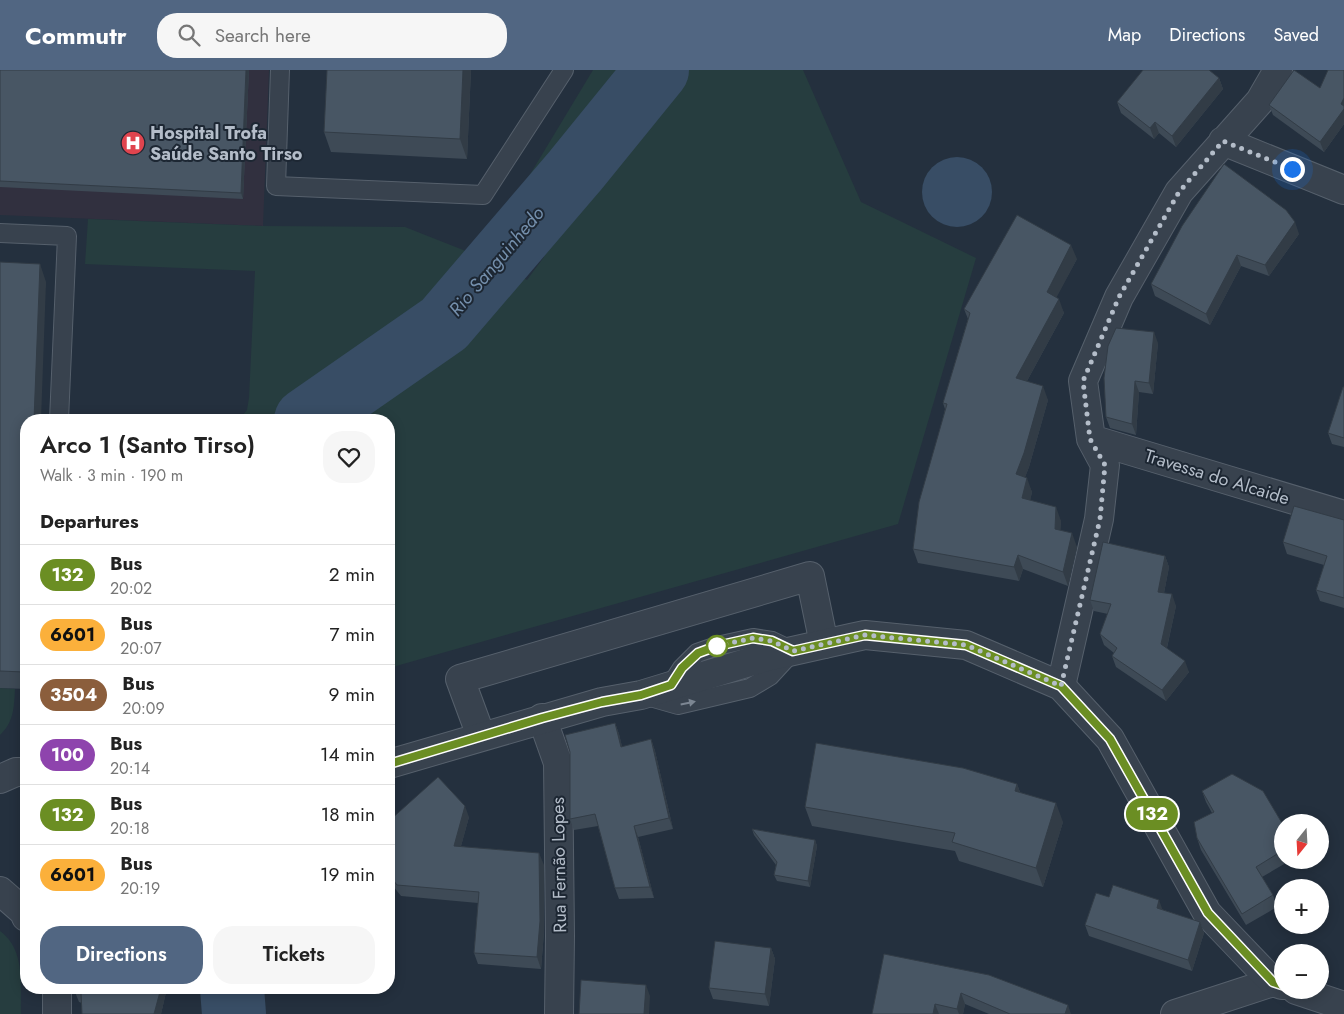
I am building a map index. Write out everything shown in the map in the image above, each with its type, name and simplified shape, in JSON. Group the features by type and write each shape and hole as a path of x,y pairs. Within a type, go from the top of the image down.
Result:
{"street":[{"path":"1061,686 1100,519 1105,465 1090,439 1083,381 1119,297 1179,192 1260,101 1278,70"},
{"path":"1223,141 1344,190"},
{"name":"Travessa do Alcaide","path":"1090,439 1344,515"},
{"path":"481,736 460,679 810,576 824,644"},
{"path":"395,762 542,718 602,702 641,695 766,657 865,635 966,645 1061,686 1110,739 1208,913 1274,976"},
{"name":"Rua Fernão Lopes","path":"542,718 558,763 559,1014"},
{"path":"0,890 20,895"},
{"path":"0,890 20,908"},
{"path":"1177,1014 1274,989"},
{"path":"57,994 57,1014"},
{"path":"1323,999 1344,1006"}],"lane":[{"path":"280,70 276,186 483,195 564,70"},
{"path":"0,233 67,236 59,414"},
{"path":"641,695 678,705 750,688 770,676 793,651"}],"shaded area":[{"name":"Hospital Trofa Saúde Santo Tirso","path":"0,70 269,70 263,226 0,215"},
{"path":"957,157 970,160 982,167 989,179 992,192 989,205 982,217 970,224 957,227 944,224 932,217 925,205 922,192 925,179 932,167 944,160"}],"green space":[{"path":"593,70 803,70 861,202 976,258 898,524 395,666 395,414 244,414 247,410 249,398 255,271 85,264 88,219 263,226 405,227 496,263 527,280 544,257 506,229 511,206"},
{"path":"0,688 15,689 14,708 11,719 0,735"},
{"path":"0,931 14,948 18,958 21,1014 0,1014"}],"building":[{"name":"Hospital Trofa Saúde Santo Tirso","path":"0,70 246,70 241,193 0,181"},
{"path":"327,70 463,70 460,139 324,132"},
{"path":"1143,70 1209,70 1219,78 1172,136 1155,122 1150,128 1117,102"},
{"path":"1294,70 1320,88 1328,70 1344,70 1344,98 1341,104 1344,106 1344,109 1320,142 1269,105"},
{"path":"1224,164 1286,210 1295,222 1265,265 1237,255 1206,314 1151,284 1182,226"},
{"path":"1017,215 1071,245 1047,292 1059,299 1016,378 1043,386 1016,474 1027,478 1022,498 1056,507 1055,529 1072,533 1063,572 1018,555 1014,567 913,549 919,502 947,404 943,403 970,313 964,309"},
{"path":"0,262 40,264 34,414 20,414 20,672 0,671"},
{"path":"1116,328 1154,332 1149,383 1135,381 1132,424 1106,417 1104,378 1108,346"},
{"path":"1344,387 1344,438 1328,433"},
{"path":"1294,506 1344,520 1344,598 1316,590 1327,556 1283,542"},
{"path":"1103,542 1165,556 1158,592 1172,594 1161,644 1185,661 1162,690 1112,656 1117,648 1100,634 1111,604 1090,600"},
{"path":"615,723 621,747 651,739 669,818 634,826 650,887 615,888 595,814 570,819 570,752 565,735"},
{"path":"816,743 963,768 1017,784 1015,791 1056,803 1036,868 952,842 955,833 805,807"},
{"path":"1232,774 1263,791 1277,814 1274,814 1274,856 1256,867 1273,895 1242,914 1197,838 1194,822 1214,812 1202,791"},
{"path":"438,777 465,806 454,846 539,853 540,921 537,957 474,953 479,892 397,885 395,882 395,816"},
{"path":"752,829 815,840 808,881 774,875 777,862"},
{"path":"1113,885 1159,900 1157,908 1200,922 1188,960 1085,925 1096,893 1109,897"},
{"path":"715,941 771,948 765,994 709,988"},
{"path":"884,954 989,975 1068,1005 1065,1014 1010,1014 961,993 957,1009 935,1004 933,1014 872,1014"},
{"path":"581,980 646,985 644,1014 579,1014"},
{"path":"81,994 159,994 154,1014 82,1014"}],"waterway":[{"name":"Rio Sanguinhedo","path":"315,414 444,324 575,171 657,70"},
{"name":"Rio Sanguinhedo","path":"232,994 234,1014"}],"bus line":[{"name":"132","path":"395,762 542,718 602,702 641,695 671,685 682,668 698,653 717,646 753,638 772,641 793,651 865,635 966,645 1061,686 1110,739 1208,913 1274,982"}],"place":[{"name":"Hospital Trofa Saúde Santo Tirso","path":"133,143"}],"route":[{"path":"717,646 753,638 772,641 793,651 865,635 966,645 1061,686 1100,519 1105,465 1090,439 1083,381 1119,297 1179,192 1223,141 1292,169"}]}
